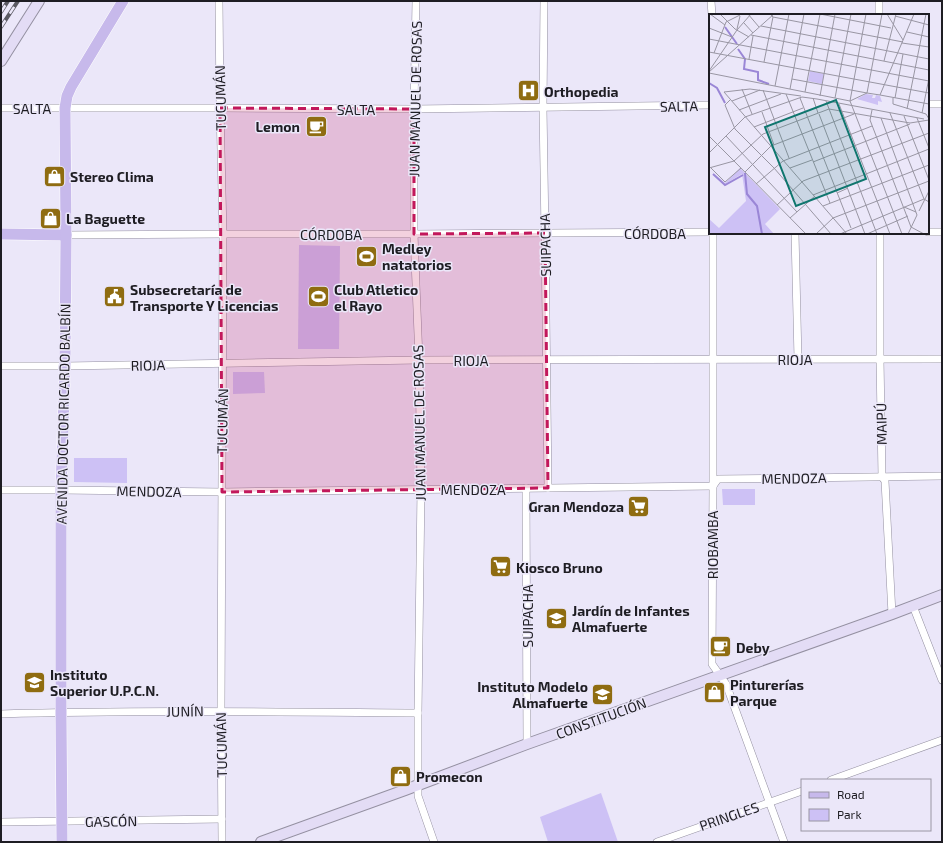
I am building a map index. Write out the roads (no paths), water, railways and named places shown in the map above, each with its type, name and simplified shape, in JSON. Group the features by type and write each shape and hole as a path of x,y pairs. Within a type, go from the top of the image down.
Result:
{"main road":[{"name":"AVENIDA DOCTOR RICARDO BALBÍN","path":"62,842 61,490 66,235 65,108 71,87 123,1"},
{"name":"CÓRDOBA","path":"1,234 66,235"}],"street":[{"path":"1,61 39,1"},
{"name":"TUCUMÁN","path":"220,1 220,108 223,234 220,711 222,842"},
{"name":"JUAN MANUEL DE ROSAS","path":"416,1 414,234 419,360 421,489 418,796 434,842"},
{"name":"SUIPACHA","path":"544,1 543,108 548,488"},
{"path":"711,1 712,14"},
{"path":"879,1 879,14"},
{"path":"929,104 942,104"},
{"name":"SALTA","path":"1,108 414,109 709,106"},
{"path":"929,232 942,232"},
{"name":"CÓRDOBA","path":"66,235 709,233"},
{"name":"RIOBAMBA","path":"711,234 713,359 712,664 726,684 784,842"},
{"path":"795,234 798,359"},
{"name":"MAIPÚ","path":"880,234 882,477 885,482 892,614"},
{"name":"RIOJA","path":"1,366 419,360 942,359"},
{"name":"MENDOZA","path":"1,490 222,492 713,486 718,479 942,476"},
{"name":"SUIPACHA","path":"526,488 527,744"},
{"name":"CONSTITUCIÓN","path":"261,842 527,744 942,595"},
{"path":"913,606 942,680"},
{"name":"JUNÍN","path":"1,714 220,711 418,713"},
{"path":"834,779 942,740"},
{"name":"PRINGLES","path":"657,842 801,791"},
{"name":"GASCÓN","path":"1,822 222,819"}],"railway":[{"path":"1,12 8,1"},
{"path":"1,27 18,1"}],"place":[{"name":"Orthopedia","path":"529,91"},
{"name":"Lemon","path":"316,126"},
{"name":"Stereo Clima","path":"54,176"},
{"name":"La Baguette","path":"50,218"},
{"name":"Medley natatorios","path":"366,256"},
{"name":"Subsecretaría de Transporte Y Licencias","path":"115,297"},
{"name":"Club Atletico el Rayo","path":"319,297"},
{"name":"Gran Mendoza","path":"639,506"},
{"name":"Kiosco Bruno","path":"501,567"},
{"name":"Jardín de Infantes Almafuerte","path":"557,618"},
{"name":"Deby","path":"721,647"},
{"name":"Instituto Superior U.P.C.N.","path":"34,682"},
{"name":"Pinturerías Parque","path":"714,692"},
{"name":"Instituto Modelo Almafuerte","path":"603,694"},
{"name":"Promecon","path":"401,776"}]}
